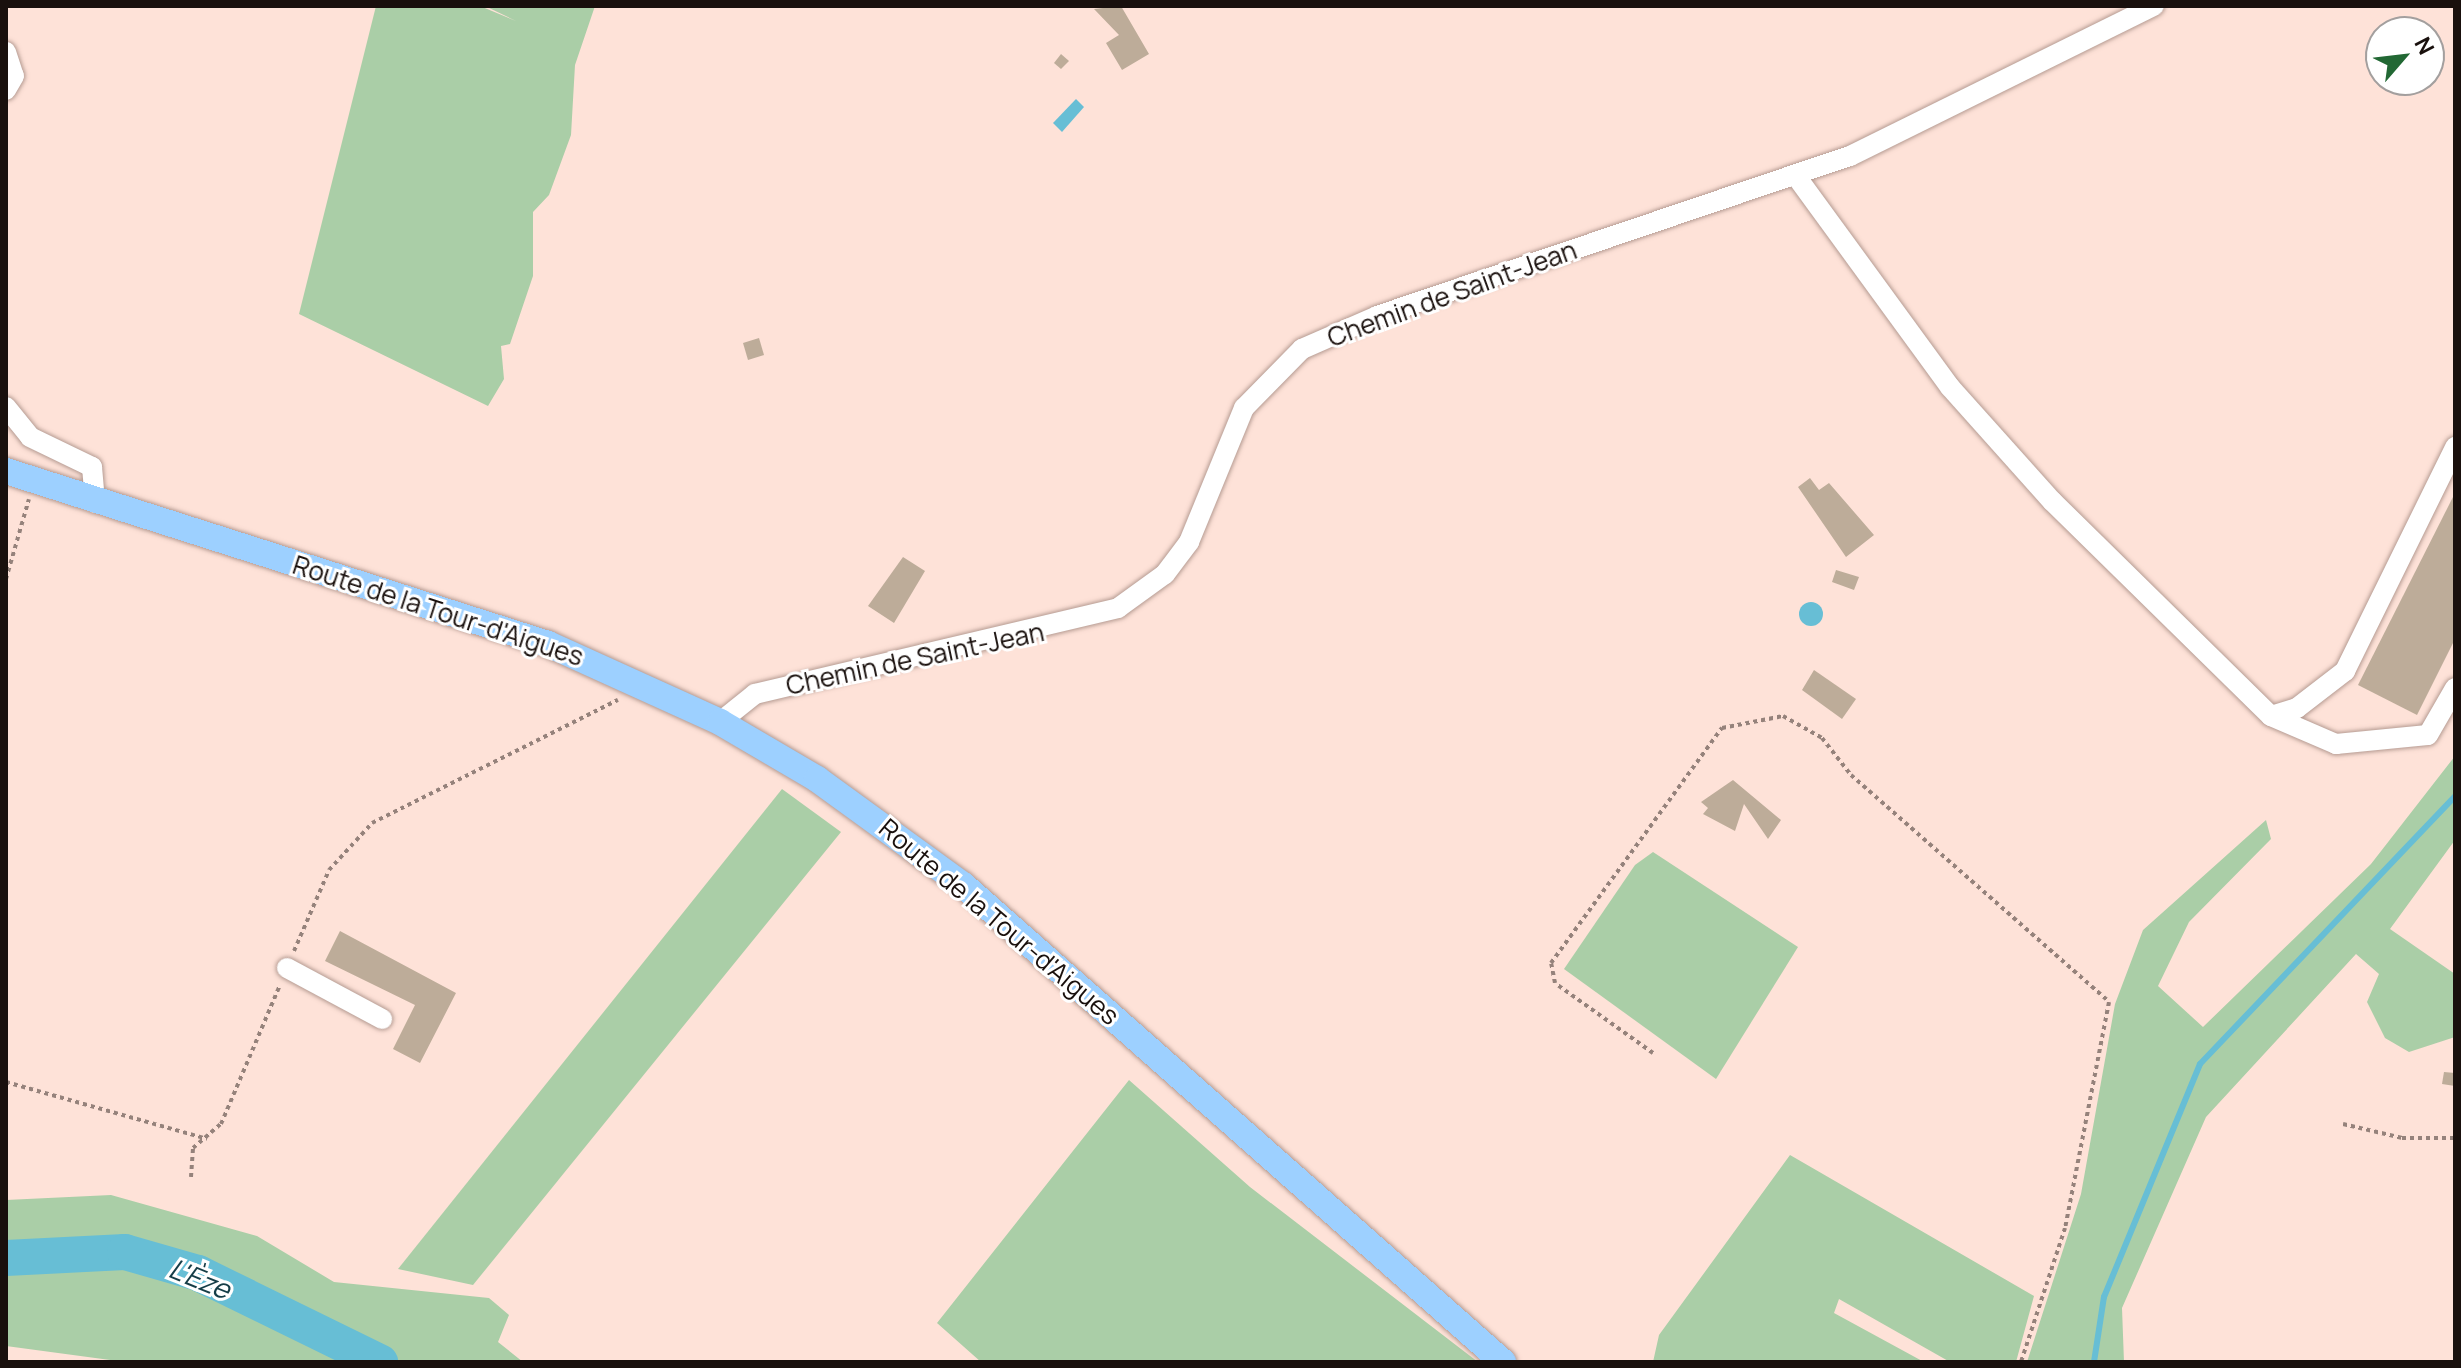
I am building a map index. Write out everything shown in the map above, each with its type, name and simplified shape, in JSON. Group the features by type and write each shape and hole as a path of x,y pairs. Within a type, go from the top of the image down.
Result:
{"main road":[{"name":"Route de la Tour-d'Aigues","path":"6,471 95,503 428,603 645,687 720,722 898,833 963,885 1503,1362"}],"street":[{"name":"Chemin de Saint-Jean","path":"720,722 755,694 1118,608 1165,574 1189,542 1244,408 1302,349 1377,316 1796,176 1939,117 2154,6"},
{"path":"6,52 14,76 6,90"},
{"path":"1796,176 1950,387 2052,501 2271,716 2336,744 2428,735 2455,688"},
{"path":"6,407 30,437 92,467 95,503"},
{"path":"2271,716 2297,708 2345,671 2455,447"},
{"path":"287,968 382,1019"}],"path":[{"path":"6,579 34,481"},
{"path":"191,1177 193,1148 207,1139 228,1109 329,870 372,823 645,687"},
{"path":"1653,1053 1555,983 1551,963 1722,728 1783,716 1822,738 1851,775 2109,1002 2065,1228 2021,1362"},
{"path":"6,1082 207,1139"},
{"path":"2343,1124 2402,1138 2455,1138"}],"green space":[{"path":"376,6 480,6 516,21 485,6 595,6 575,65 571,135 549,195 533,212 533,276 510,344 501,346 504,379 488,406 299,314"},
{"path":"2455,756 2455,840 2390,929 2455,974 2455,1037 2409,1052 2385,1038 2367,1002 2379,974 2356,954 2206,1117 2122,1308 2124,1362 2027,1362 2081,1194 2115,1004 2143,930 2266,820 2271,839 2189,922 2158,986 2203,1027 2371,864"},
{"path":"782,789 841,832 473,1285 398,1269"},
{"path":"1653,852 1798,947 1716,1079 1564,969 1635,865"},
{"path":"1129,1080 1250,1187 1478,1362 981,1362 937,1323"},
{"path":"1790,1155 2034,1296 2016,1362 1950,1362 1839,1299 1834,1313 1924,1362 1653,1362 1659,1335"},
{"path":"111,1195 257,1236 334,1282 489,1298 509,1315 498,1342 523,1362 125,1362 6,1346 6,1200"}],"water":[{"path":"1076,99 1084,107 1062,132 1053,123"},
{"path":"1811,602 1820,605 1823,614 1820,623 1811,626 1802,623 1799,614 1802,605"}],"building":[{"path":"1121,6 1149,54 1122,70 1106,43 1119,35 1094,9"},
{"path":"1061,54 1069,61 1061,69 1054,63"},
{"path":"759,338 764,355 748,360 743,343"},
{"path":"1810,478 1819,490 1829,483 1874,535 1846,557 1798,487"},
{"path":"2455,493 2455,639 2417,715 2358,685"},
{"path":"903,557 925,571 894,623 868,606"},
{"path":"1836,570 1859,577 1854,590 1832,582"},
{"path":"1814,670 1856,699 1842,719 1802,690"},
{"path":"1733,780 1781,820 1768,839 1744,804 1735,831 1703,814 1708,808 1701,802"},
{"path":"340,931 456,993 420,1063 393,1049 415,1005 325,961"},
{"path":"2444,1072 2455,1073 2455,1086 2442,1084"}],"waterway":[{"path":"2094,1362 2104,1297 2200,1064 2455,796"},
{"name":"L'Èze","path":"6,1258 125,1252 198,1273 380,1362"}]}
